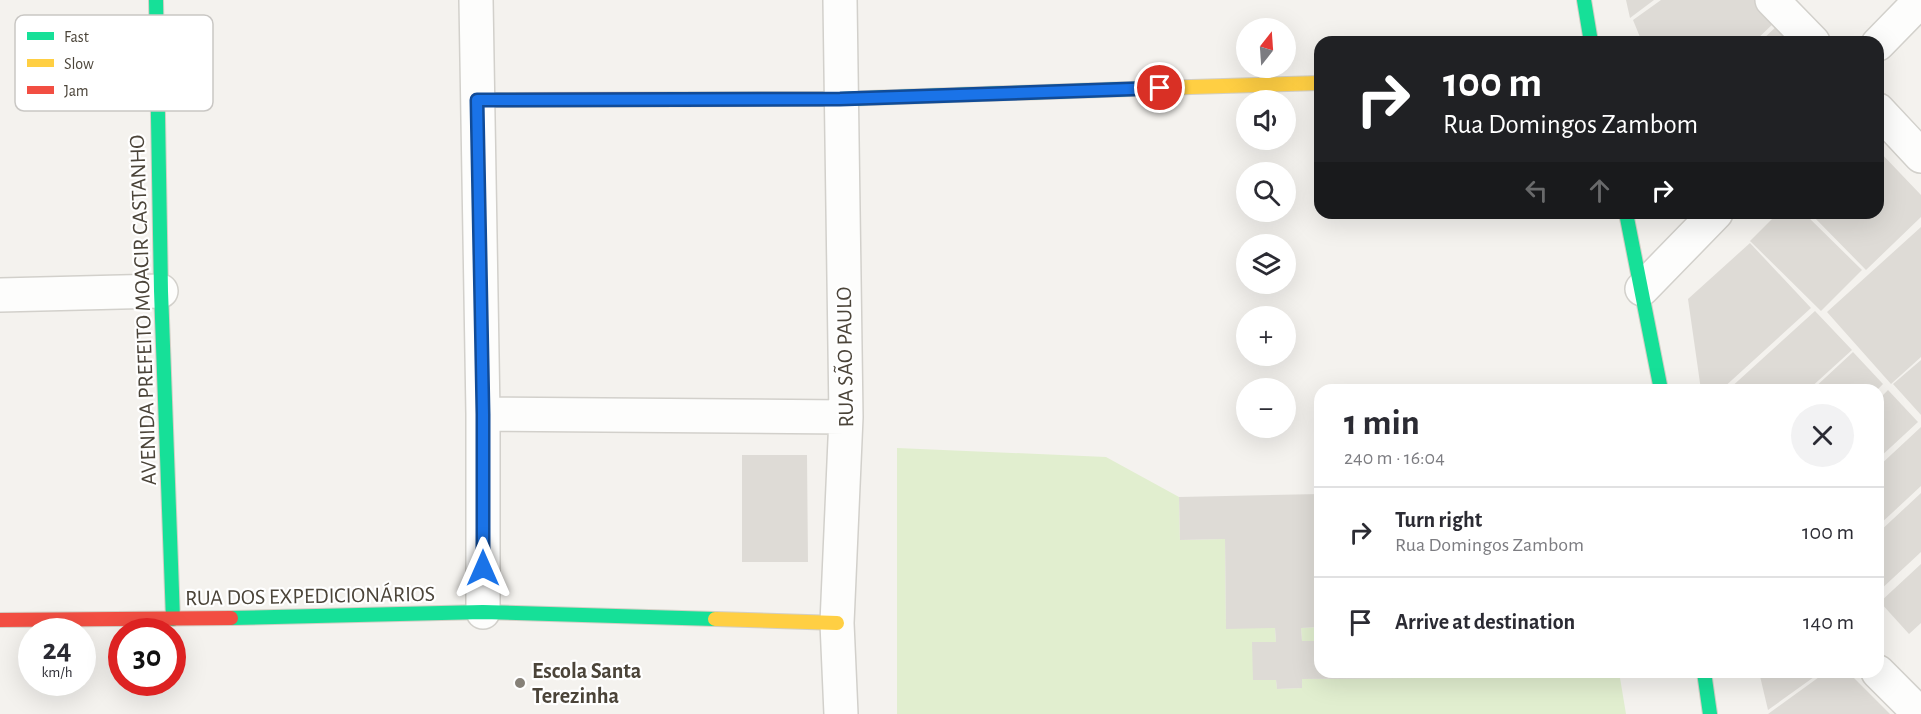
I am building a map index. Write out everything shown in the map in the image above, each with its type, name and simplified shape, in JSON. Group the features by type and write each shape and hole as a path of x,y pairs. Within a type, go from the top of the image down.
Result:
{"street":[{"name":"AVENIDA PREFEITO MOACIR CASTANHO","path":"156,0 156,15"},
{"path":"476,0 483,414 483,612"},
{"name":"RUA SÃO PAULO","path":"840,0 846,417 837,623 841,714"},
{"path":"1584,0 1590,36"},
{"path":"1772,0 1807,36"},
{"path":"1884,38 1921,0"},
{"path":"477,100 840,99 1314,83"},
{"name":"AVENIDA PREFEITO MOACIR CASTANHO","path":"158,111 161,291 173,618"},
{"path":"1884,116 1921,156"},
{"path":"1627,219 1660,384"},
{"path":"1642,289 1710,219"},
{"path":"0,295 161,291"},
{"path":"483,414 846,417"},
{"name":"RUA DOS EXPEDICIONÁRIOS","path":"186,619 483,612 837,623"},
{"name":"RUA DOS EXPEDICIONÁRIOS","path":"0,620 108,619"},
{"path":"1705,678 1710,714"},
{"path":"1884,678 1920,714"}],"green space":[{"path":"897,448 1106,457 1179,497 1180,540 1225,539 1226,628 1275,628 1276,642 1252,642 1276,680 1277,689 1302,688 1302,679 1620,678 1626,714 897,714"},
{"path":"1314,627 1314,641 1302,641 1301,628"}],"building":[{"path":"1626,0 1654,0 1630,18"},
{"path":"1661,0 1757,0 1776,21 1760,36 1640,36 1633,20"},
{"path":"1780,23 1793,36 1766,36"},
{"path":"1884,156 1921,195 1921,217 1866,270 1816,219 1884,219"},
{"path":"1772,219 1810,219 1862,270 1821,311 1750,241"},
{"path":"1921,227 1921,357 1891,384 1827,312"},
{"path":"1750,243 1811,308 1728,384 1700,384 1688,299"},
{"path":"1815,311 1852,350 1815,384 1735,384"},
{"path":"1853,352 1883,384 1818,384"},
{"path":"1921,360 1921,415 1893,384"},
{"path":"1888,390 1918,422 1884,453 1884,394"},
{"path":"1921,427 1921,486 1884,520 1884,461"},
{"path":"742,455 807,455 808,562 742,562"},
{"path":"1921,493 1921,552 1884,586 1884,527"},
{"path":"1314,494 1314,627 1301,628 1302,641 1314,641 1314,678 1418,678 1302,679 1302,688 1277,689 1276,680 1253,680 1252,642 1276,642 1275,628 1226,629 1225,539 1180,540 1179,497"},
{"path":"1921,564 1921,623 1909,634 1884,606 1884,598"},
{"path":"1760,678 1813,678 1768,710"},
{"path":"1818,678 1854,678 1890,714 1768,714"}],"traffic: fast":[{"path":"156,0 156,15"},
{"path":"1584,0 1590,36"},
{"path":"779,99 1159,88"},
{"path":"158,111 161,291 173,618"},
{"path":"1627,219 1660,384"},
{"path":"231,618 483,612 715,619"},
{"path":"1705,678 1710,714"}],"traffic: slow":[{"path":"1159,88 1314,83"},
{"path":"715,619 837,623"}],"traffic: jam":[{"path":"477,100 779,99"},
{"path":"0,620 231,618"}],"place":[{"name":"Escola Santa Terezinha","path":"520,683"}],"route":[{"path":"483,568 483,414 477,100 840,99 1160,88"}]}
